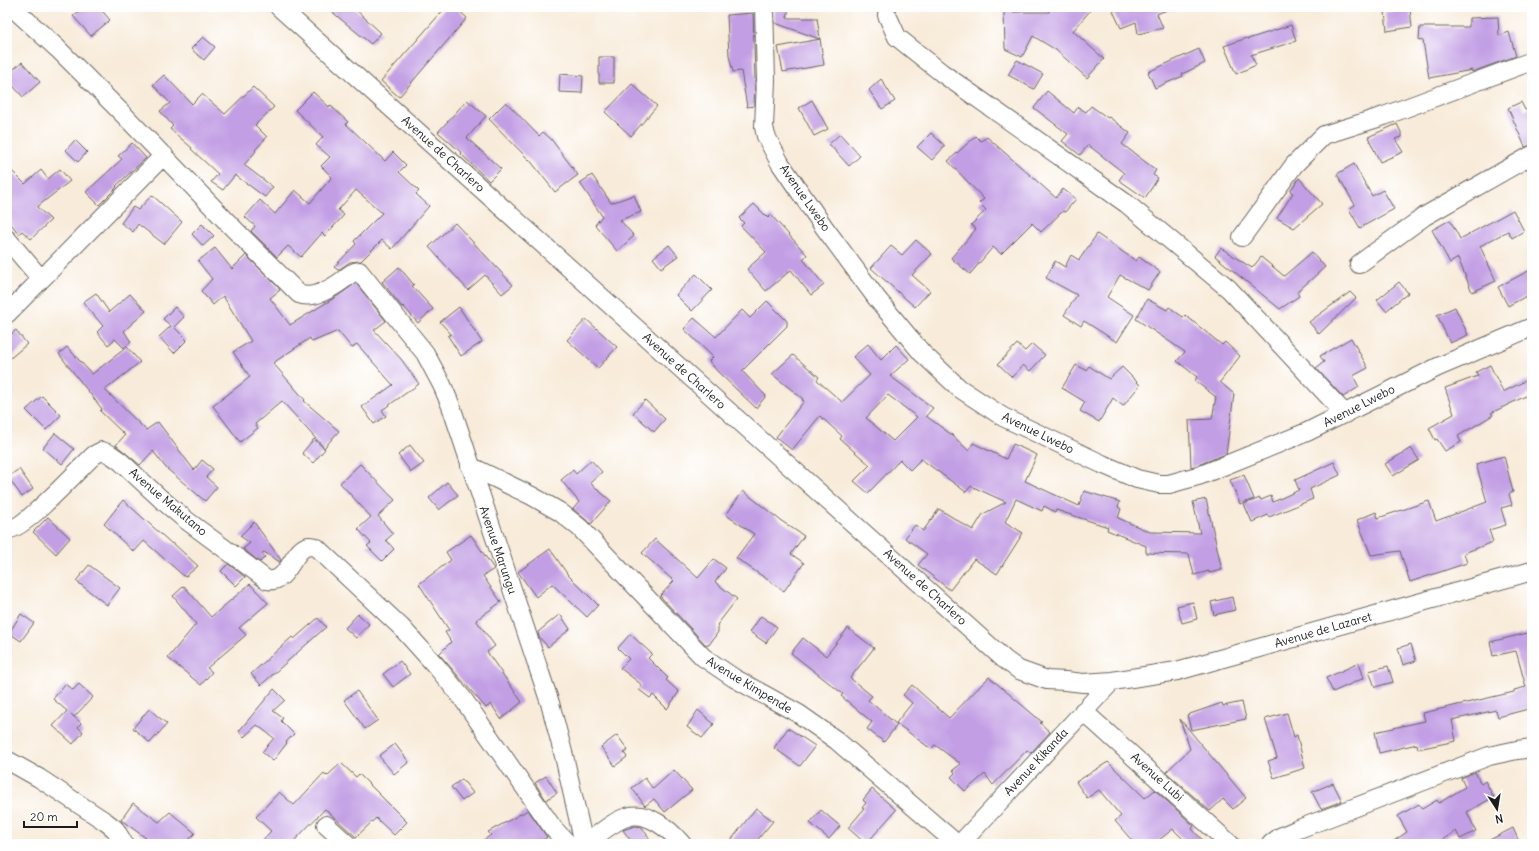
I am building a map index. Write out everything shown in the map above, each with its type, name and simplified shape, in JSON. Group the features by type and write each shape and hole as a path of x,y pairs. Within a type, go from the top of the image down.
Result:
{"street":[{"path":"7,314 164,155 58,49 12,7"},
{"name":"Avenue de Charlero","path":"279,7 1004,659 1019,670 1047,680 1082,682 1112,681"},
{"name":"Avenue Lwebo","path":"764,7 766,80 764,127 766,136 771,148 824,228 878,300 922,353 959,388 1004,417 1137,479 1158,484 1181,481 1201,475 1307,432 1438,366 1532,327"},
{"path":"887,15 897,37 942,73 1127,204 1229,289 1344,414"},
{"path":"1242,238 1294,164 1324,135 1384,116 1532,61"},
{"name":"Avenue Marungu","path":"164,155 233,228 299,294 305,296 318,293 357,271 361,272 425,353 451,406 550,703 585,844"},
{"path":"1359,264 1425,216 1532,155"},
{"path":"7,239 41,279"},
{"name":"Avenue Makutano","path":"7,527 15,528 28,518 94,455 102,451 110,454 120,461 181,516 267,580 273,581 279,579 306,546 316,548 330,559 401,627 437,667 463,699 553,828 568,844"},
{"name":"Avenue Kimpende","path":"470,466 532,496 560,512 580,528 703,657 734,678 799,714 836,740 959,844"},
{"name":"Avenue de Lazaret","path":"1112,681 1177,671 1532,571"},
{"name":"Avenue Kikanda","path":"959,844 1112,681"},
{"name":"Avenue Lubi","path":"1083,711 1220,841"},
{"path":"1271,844 1280,837 1296,830 1489,756 1532,748"},
{"path":"7,760 39,778 106,822 115,829 124,844"},
{"path":"585,844 627,816 646,818 659,824 676,837 682,844"},
{"path":"326,825 347,844"}],"building":[{"path":"84,7 99,7 110,20 91,36 73,16"},
{"path":"326,7 353,7 381,33 371,44"},
{"path":"446,7 455,7 467,18 399,97 381,81"},
{"path":"774,7 789,7 787,18 817,18 820,39 775,23"},
{"path":"1051,7 1093,7 1073,31 1104,59 1087,78 1056,50 1033,36 1022,57 1005,49 1004,12 1049,12"},
{"path":"1123,7 1172,8 1157,14 1163,28 1138,34 1136,22 1121,28 1113,11"},
{"path":"1410,9 1412,27 1387,31 1385,12"},
{"path":"753,13 755,80 754,106 747,107 741,71 733,72 729,56 727,15"},
{"path":"1498,17 1499,36 1509,32 1516,56 1472,72 1472,70 1429,78 1423,41 1419,40 1420,27 1469,27 1469,18"},
{"path":"1291,25 1296,41 1251,55 1256,65 1236,74 1224,46"},
{"path":"203,37 215,47 204,60 191,49"},
{"path":"820,39 824,65 783,72 778,47"},
{"path":"1199,49 1205,63 1182,74 1183,76 1155,88 1148,72"},
{"path":"599,57 614,57 614,83 599,83"},
{"path":"1017,60 1043,74 1034,89 1008,75"},
{"path":"22,62 40,82 23,97 7,79 7,75"},
{"path":"560,74 583,76 582,93 559,92"},
{"path":"164,75 192,104 202,94 225,114 253,87 274,107 255,125 267,137 244,165 273,187 265,197 235,175 223,190 211,182 218,174 170,129 173,126 160,111 170,103 153,85"},
{"path":"881,79 895,101 882,109 869,90"},
{"path":"632,84 657,106 631,136 605,112"},
{"path":"1047,91 1074,113 1078,107 1086,112 1091,106 1108,118 1109,117 1130,133 1122,144 1156,170 1153,175 1158,178 1145,198 1119,180 1124,173 1088,145 1080,155 1062,141 1068,134 1034,108"},
{"path":"313,92 348,122 346,124 385,161 393,152 406,165 399,172 419,191 416,194 429,206 392,249 382,240 361,261 350,262 338,270 334,267 356,244 354,241 382,213 356,190 338,210 344,215 325,236 322,233 301,257 288,246 277,257 251,231 255,226 245,217 260,200 275,214 295,190 310,203 332,177 321,166 330,157 316,145 323,137 295,110"},
{"path":"467,100 486,116 467,138 501,169 489,181 461,154 462,153 438,132"},
{"path":"812,100 828,129 814,136 799,108"},
{"path":"506,102 539,136 543,132 551,139 578,175 555,192 529,159 489,119"},
{"path":"1521,102 1525,110 1532,107 1532,145 1525,147 1508,108"},
{"path":"1397,124 1401,132 1401,137 1395,139 1403,152 1380,162 1368,137"},
{"path":"931,133 945,146 932,160 917,147"},
{"path":"840,134 860,156 849,166 829,144"},
{"path":"976,136 981,141 987,137 1056,198 1063,189 1076,199 1065,212 1063,211 1041,232 1032,223 1001,254 993,247 970,274 951,258 976,229 971,225 986,210 979,203 984,199 948,161"},
{"path":"75,140 87,152 78,162 66,150"},
{"path":"132,143 146,158 116,186 117,187 99,205 86,192 122,159 118,156"},
{"path":"1354,164 1372,196 1383,190 1394,209 1360,228 1349,209 1355,205 1337,174"},
{"path":"7,166 25,184 41,170 48,179 60,169 70,181 37,207 51,220 31,239 22,231 19,234 7,219"},
{"path":"592,175 611,203 634,195 641,212 620,220 634,236 617,251 595,225 602,216 580,183"},
{"path":"1299,178 1322,204 1294,228 1277,218 1293,193 1290,191"},
{"path":"152,195 182,222 164,244 138,224 133,232 121,223 133,207 138,210"},
{"path":"754,204 768,218 771,215 807,255 803,259 824,285 811,295 791,270 766,291 747,269 766,252 741,226 744,223 739,218"},
{"path":"1513,210 1524,231 1512,238 1508,231 1480,246 1496,281 1472,292 1458,258 1450,263 1432,230 1450,220 1460,239"},
{"path":"455,223 513,285 502,294 485,275 468,290 429,247"},
{"path":"202,224 214,236 203,246 192,234"},
{"path":"1097,234 1136,261 1139,257 1160,272 1148,290 1120,275 1107,297 1134,315 1117,342 1084,321 1081,326 1064,315 1077,295 1046,278 1055,261 1065,267 1071,255 1079,260"},
{"path":"916,240 932,254 912,275 930,291 915,307 871,268 891,246 902,255"},
{"path":"669,245 678,256 661,268 653,258"},
{"path":"215,248 232,269 246,255 278,287 280,290 270,298 290,325 356,283 386,321 374,330 401,359 419,384 382,410 386,416 374,424 362,407 393,385 357,344 352,348 338,331 312,342 310,338 273,363 305,400 304,401 339,431 324,448 282,401 255,424 258,428 240,442 213,406 250,377 233,352 251,341 223,296 213,305 201,291 212,279 198,261"},
{"path":"1221,248 1252,268 1261,257 1284,276 1312,252 1325,267 1297,292 1299,296 1280,309 1215,256"},
{"path":"399,267 414,285 412,286 433,309 418,323 403,306 402,307 382,282"},
{"path":"1532,269 1532,293 1508,306 1498,287"},
{"path":"696,274 712,290 692,311 676,295"},
{"path":"1399,282 1408,293 1386,311 1377,300"},
{"path":"1350,292 1356,298 1319,334 1309,322"},
{"path":"96,293 109,312 130,294 146,311 124,331 131,342 124,348 115,339 108,345 97,332 103,326 83,302"},
{"path":"1147,299 1167,310 1169,307 1183,317 1185,315 1222,345 1225,342 1240,356 1220,382 1234,394 1226,454 1191,467 1189,420 1212,419 1216,397 1195,381 1197,377 1177,361 1185,352 1136,319"},
{"path":"767,301 787,321 787,326 742,371 766,396 756,408 717,371 709,361 713,357 684,329 694,318 716,337 742,310 750,318"},
{"path":"175,307 184,317 174,327 187,340 174,353 159,337 171,326 163,319"},
{"path":"459,307 482,342 461,356 448,336 451,334 440,322"},
{"path":"1455,307 1468,335 1450,343 1437,315"},
{"path":"586,319 617,347 598,368 567,340"},
{"path":"16,330 27,344 7,361 7,337"},
{"path":"1351,338 1368,368 1353,376 1359,387 1343,397 1316,368 1324,362 1320,356"},
{"path":"868,344 881,360 896,345 909,359 890,376 933,408 926,416 952,435 969,451 973,443 1006,459 1013,444 1037,455 1025,481 1079,506 1084,491 1120,502 1118,507 1121,509 1118,518 1150,532 1200,533 1193,502 1206,499 1222,570 1209,573 1209,571 1194,575 1189,554 1146,553 1146,546 1107,530 1108,527 1056,510 1055,512 1044,506 1042,511 1016,499 1005,522 1023,533 997,574 974,559 950,590 918,565 927,554 905,538 915,525 923,531 939,509 973,530 983,514 1006,502 971,486 966,492 921,459 910,470 900,460 868,493 854,481 870,465 840,439 842,436 820,416 792,450 776,437 804,401 772,374 793,355 819,377 817,380 842,402 870,375 853,357","holes":["888,395 917,417 893,441 866,418"]},
{"path":"1017,344 1025,351 1032,344 1045,355 1030,371 1023,365 1012,377 998,364"},
{"path":"67,347 92,374 127,347 140,362 105,390 146,430 158,422 194,470 202,460 213,469 206,477 217,487 205,501 166,468 153,451 140,465 116,445 125,435 100,411 102,409 59,354"},
{"path":"1076,365 1086,370 1089,366 1109,379 1122,367 1140,385 1123,406 1113,398 1099,422 1080,411 1085,402 1062,388"},
{"path":"1490,365 1503,392 1527,380 1532,393 1491,413 1493,415 1458,436 1461,442 1445,451 1437,439 1435,440 1429,428 1454,414 1445,388 1478,376 1476,372"},
{"path":"42,396 61,415 46,430 26,410"},
{"path":"645,400 665,419 654,432 633,413"},
{"path":"55,433 74,449 62,464 43,448"},
{"path":"314,439 325,449 313,463 302,453"},
{"path":"410,445 424,463 411,472 398,455"},
{"path":"1411,448 1419,460 1393,476 1385,464"},
{"path":"1504,456 1513,492 1509,494 1512,505 1501,508 1506,525 1489,530 1493,542 1464,553 1467,563 1410,582 1400,551 1371,555 1357,520 1376,512 1378,518 1429,501 1436,521 1487,502 1476,464"},
{"path":"591,460 602,472 590,483 611,501 591,524 573,509 579,502 561,480 573,470 576,474"},
{"path":"1334,462 1340,475 1310,489 1313,499 1269,517 1268,515 1252,522 1244,504 1260,498 1261,500 1271,496 1273,502 1299,490 1295,480"},
{"path":"360,464 395,500 378,516 393,534 386,540 394,549 382,561 367,546 371,543 358,529 371,517 340,483"},
{"path":"19,469 33,489 22,497 8,477"},
{"path":"1244,475 1254,499 1240,504 1230,480"},
{"path":"447,482 458,495 439,510 429,498"},
{"path":"743,491 780,520 804,536 791,554 804,563 784,591 736,558 754,534 726,515"},
{"path":"123,500 198,566 185,577 144,541 134,552 104,524"},
{"path":"48,517 70,538 56,554 33,532"},
{"path":"254,522 281,560 280,562 264,552 262,553 265,557 260,562 243,549 250,543 240,536"},
{"path":"471,535 494,569 483,576 501,602 476,620 495,646 487,652 522,702 501,719 491,704 486,708 439,654 451,642 445,632 449,630 419,584 451,560 446,552"},
{"path":"655,539 698,578 714,559 726,568 715,582 737,599 717,625 718,632 709,645 706,645 660,596 674,581 642,553"},
{"path":"550,549 568,575 598,605 587,617 552,584 536,597 518,572"},
{"path":"228,564 245,577 236,586 221,571"},
{"path":"89,565 120,588 107,605 76,581"},
{"path":"250,584 268,603 239,628 246,635 207,668 212,672 201,685 168,658 196,624 173,596 184,586 211,617"},
{"path":"1232,597 1235,610 1214,615 1211,602"},
{"path":"1193,602 1197,619 1182,623 1177,606"},
{"path":"21,614 34,623 21,641 9,633"},
{"path":"358,614 369,624 356,638 345,628"},
{"path":"560,614 570,629 548,647 539,637 538,632"},
{"path":"761,616 777,627 766,643 750,632"},
{"path":"318,618 326,627 261,685 251,674 292,637 294,639"},
{"path":"848,628 874,648 850,678 872,696 868,700 897,725 884,742 867,729 872,722 841,696 843,694 791,653 803,638 826,656"},
{"path":"1532,632 1532,708 1498,717 1496,710 1452,720 1456,741 1418,749 1417,744 1379,753 1375,732 1425,721 1423,713 1514,692 1514,690 1526,687 1516,651 1493,656 1490,642"},
{"path":"630,634 652,654 648,658 668,678 666,680 679,692 667,709 653,695 650,698 638,689 642,685 620,668 629,659 618,648"},
{"path":"1411,644 1416,661 1403,665 1398,648"},
{"path":"400,661 410,674 393,687 383,674"},
{"path":"1359,663 1364,678 1333,692 1326,678"},
{"path":"1388,666 1393,682 1375,687 1369,671"},
{"path":"989,677 1042,722 1040,723 1050,732 1031,753 1027,750 993,785 985,774 965,791 951,777 955,773 953,770 961,764 935,745 931,749 896,723 912,703 903,695 912,685 949,718"},
{"path":"65,684 73,690 79,684 93,697 74,717 81,723 78,727 83,732 73,744 53,726 67,711 53,699"},
{"path":"274,689 285,700 273,711 283,718 281,721 294,734 286,742 287,743 273,761 262,752 274,738 257,725 244,737 239,731"},
{"path":"357,691 378,720 365,729 344,700"},
{"path":"1242,702 1246,719 1191,730 1187,715 1222,703 1223,706"},
{"path":"149,709 167,724 150,743 133,728"},
{"path":"698,710 714,724 702,738 687,727"},
{"path":"1287,713 1294,737 1297,735 1305,768 1274,778 1268,761 1277,758 1265,719"},
{"path":"1180,719 1246,798 1233,809 1223,799 1210,811 1166,772 1190,749"},
{"path":"788,728 815,746 800,766 774,748"},
{"path":"617,735 628,750 624,753 627,757 615,766 601,747"},
{"path":"395,744 409,762 394,774 379,756"},
{"path":"1108,762 1145,798 1155,790 1194,826 1192,829 1206,844 1188,844 1173,829 1154,844 1135,844 1115,821 1121,816 1099,790 1087,798 1076,782"},
{"path":"341,763 356,777 359,774 407,822 394,835 376,818 356,837 325,809 291,844 259,844 271,831 256,817 279,792 294,805 324,773 327,776"},
{"path":"674,770 692,790 665,812 654,799 645,806 632,788 645,778 653,789"},
{"path":"1475,772 1481,784 1485,781 1494,797 1467,812 1476,831 1460,839 1456,831 1436,844 1389,844 1407,832 1398,816 1419,804 1422,809 1437,800 1439,803 1465,787 1461,778"},
{"path":"546,776 557,793 546,800 535,783"},
{"path":"462,779 473,793 462,801 451,787"},
{"path":"1333,783 1342,801 1321,809 1312,792"},
{"path":"872,789 896,810 866,844 848,828 864,809 862,808 866,803 863,800"},
{"path":"133,803 159,822 170,812 195,833 185,844 140,844 146,838 121,820"},
{"path":"756,808 773,821 754,844 728,844"},
{"path":"528,810 547,837 539,844 478,844 491,835 488,832"},
{"path":"821,810 840,826 829,839 810,823"},
{"path":"635,826 642,827 653,844 633,844 623,830"},
{"path":"1513,828 1520,844 1482,844"}]}
